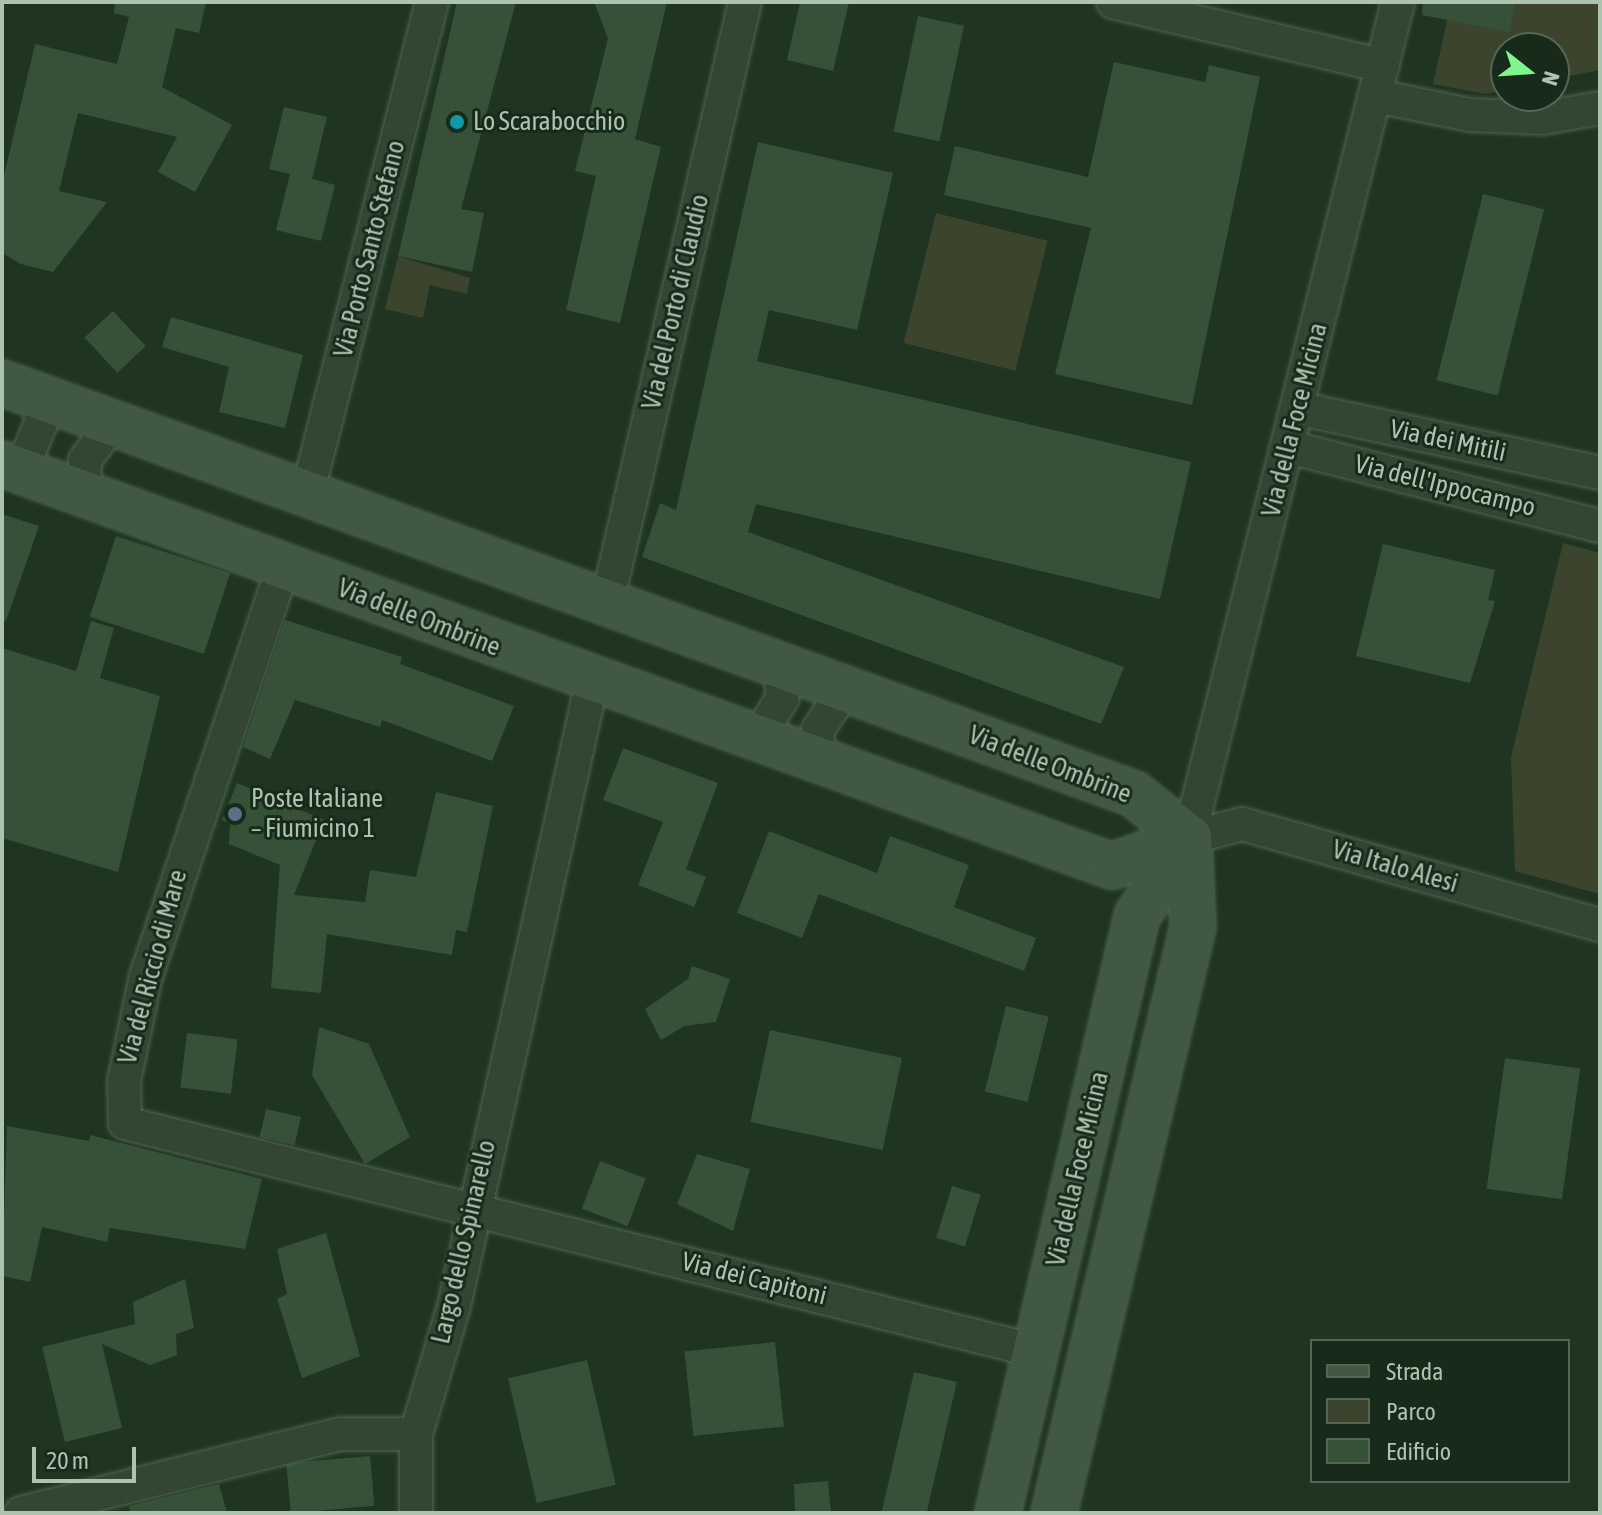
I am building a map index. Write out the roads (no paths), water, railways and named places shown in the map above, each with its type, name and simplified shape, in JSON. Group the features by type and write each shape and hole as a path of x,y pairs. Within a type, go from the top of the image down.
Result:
{"street":[{"name":"Via Porto Santo Stefano","path":"307,495 432,2"},
{"name":"Via del Porto di Claudio","path":"607,603 745,2"},
{"path":"1113,2 1379,81 1470,115 1543,118 1600,108"},
{"name":"Via della Foce Micina","path":"1054,1513 1193,927 1189,838 1398,2"},
{"name":"Via delle Ombrine","path":"21,390 1134,794 1189,838"},
{"name":"Via delle Ombrine","path":"7,466 29,452 41,423 21,390"},
{"name":"Via dei Mitili","path":"1297,408 1600,473"},
{"path":"84,494 85,460 112,424"},
{"name":"Via dell'Ippocampo","path":"1289,447 1600,526"},
{"name":"Via delle Ombrine","path":"7,466 592,682 1112,866 1189,838"},
{"name":"Via del Riccio di Mare","path":"283,567 146,976 124,1081 125,1123 471,1211"},
{"path":"756,740 782,699 781,667"},
{"name":"Largo dello Spinarello","path":"416,1513 416,1434 454,1306 471,1211 507,1048 592,682"},
{"path":"817,762 818,730 844,690"},
{"name":"Via Italo Alesi","path":"1189,838 1242,824 1600,925"},
{"name":"Via della Foce Micina","path":"998,1513 1137,916 1189,838"},
{"name":"Via dei Capitoni","path":"471,1211 1036,1351"},
{"path":"21,1513 340,1434 416,1434"}],"place":[{"name":"Lo Scarabocchio","path":"457,122"},
{"name":"Poste Italiane – Fiumicino 1","path":"235,814"}]}
